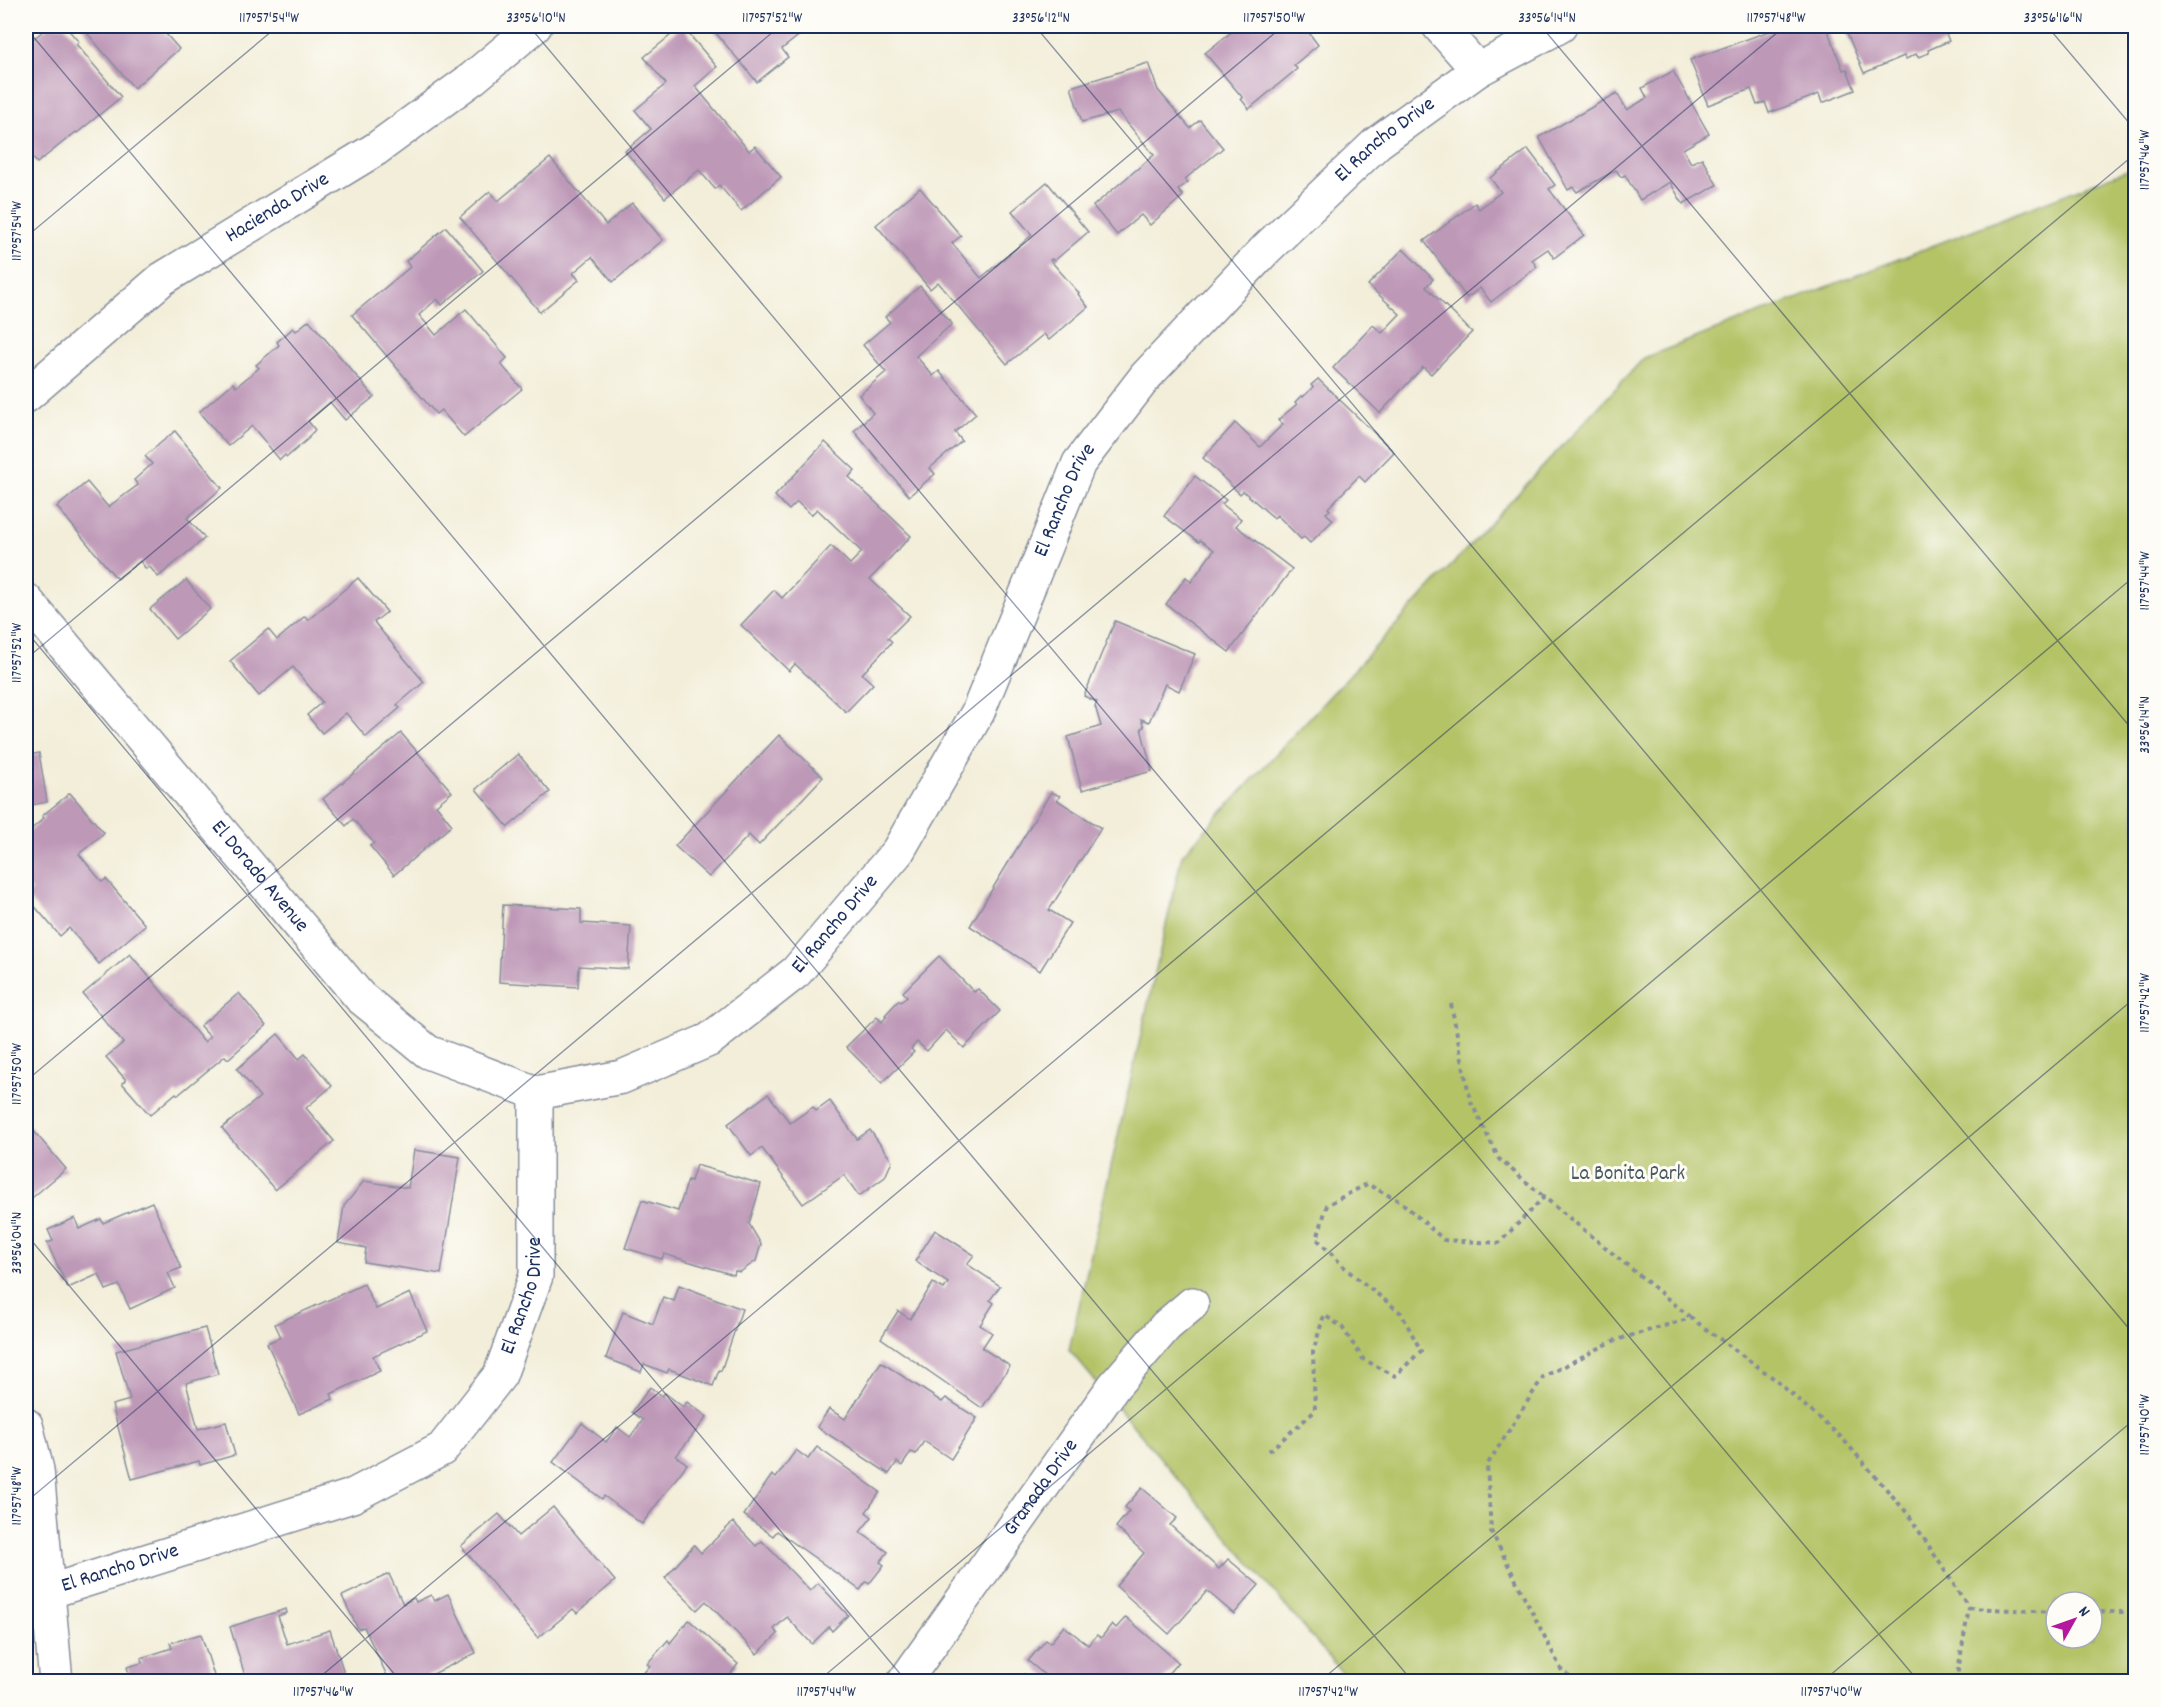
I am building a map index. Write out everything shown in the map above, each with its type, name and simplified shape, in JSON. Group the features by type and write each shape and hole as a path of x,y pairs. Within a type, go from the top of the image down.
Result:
{"street":[{"name":"Hacienda Drive","path":"26,396 162,279 376,149 473,78 535,26"},
{"path":"1439,26 1478,70"},
{"name":"El Rancho Drive","path":"37,1597 352,1496 442,1449 501,1375 536,1276 536,1093 622,1077 710,1040 796,972 898,852 978,712 1080,463 1146,376 1266,249 1377,143 1478,70 1560,26"},
{"name":"El Dorado Avenue","path":"26,600 360,997 428,1052 536,1093"},
{"name":"Granada Drive","path":"904,1682 1114,1386 1166,1326 1192,1304"},
{"path":"26,1425 37,1470 37,1597 56,1682"}],"path":[{"path":"1450,1004 1470,1100 1499,1159 1691,1318 1772,1377 1842,1438 1908,1514 1969,1608 1956,1682"},
{"path":"1269,1451 1315,1411 1313,1352 1324,1315 1342,1327 1363,1359 1395,1376 1421,1351 1401,1312 1347,1270 1317,1239 1327,1205 1366,1184 1401,1202 1444,1240 1499,1243 1544,1197"},
{"path":"1576,1682 1562,1671 1491,1532 1487,1465 1543,1377 1613,1341 1691,1318"},
{"path":"1969,1608 2044,1611"},
{"path":"2104,1612 2136,1610"}],"green space":[{"name":"La Bonita Park","path":"2135,167 2135,1681 1349,1681 1069,1350 1182,855 1644,358"}],"building":[{"path":"49,26 65,26 79,42 76,44 121,97 37,163 26,150 26,81 30,77 26,72 26,45"},
{"path":"81,26 159,26 179,49 134,88"},
{"path":"682,26 717,67 695,86 749,151 755,146 781,177 741,211 719,185 715,189 699,170 665,198 625,151 651,129 635,110 666,84 644,57"},
{"path":"710,26 811,26 782,49 788,57 757,82"},
{"path":"1239,26 1304,26 1318,45 1294,65 1297,69 1249,109 1241,99 1243,98 1205,53"},
{"path":"1783,26 1826,26 1843,70 1847,69 1855,90 1822,103 1819,94 1769,113 1765,102 1757,105 1751,89 1708,105 1690,60"},
{"path":"1844,26 1953,26 1944,29 1949,41 1928,50 1929,53 1918,57 1916,54 1906,59 1904,56 1864,73"},
{"path":"1148,63 1158,90 1190,128 1200,120 1223,148 1185,179 1188,182 1178,190 1183,196 1150,225 1141,215 1117,235 1093,206 1154,155 1118,112 1082,122 1071,87"},
{"path":"1673,71 1709,134 1683,149 1691,163 1702,158 1717,185 1683,204 1670,182 1640,200 1625,175 1621,177 1616,170 1577,192 1573,187 1568,190 1539,137 1617,93 1627,110 1647,98 1642,88"},
{"path":"1528,149 1555,185 1549,189 1584,235 1554,258 1548,249 1532,260 1537,267 1491,302 1480,288 1467,298 1424,241 1475,203 1479,209 1501,192 1490,178"},
{"path":"550,158 606,225 632,203 663,240 613,282 592,257 573,273 579,280 540,312 460,217 490,191 498,201"},
{"path":"1047,182 1088,232 1054,261 1050,260 1079,293 1088,307 1049,340 1044,334 1007,364 938,282 930,289 876,225 920,188 961,236 952,243 981,278 1032,235 1012,211"},
{"path":"446,227 483,271 442,305 437,299 419,315 436,335 466,309 507,358 501,364 522,389 464,437 441,410 436,414 352,315 410,267 406,261"},
{"path":"1403,249 1433,279 1426,287 1472,332 1431,374 1423,367 1380,413 1333,368 1373,325 1382,333 1400,314 1368,285"},
{"path":"920,286 952,324 916,356 933,376 939,371 976,414 955,432 962,441 930,468 935,474 909,496 854,431 873,413 859,395 886,372 863,345 890,322 885,317"},
{"path":"309,320 374,397 345,420 330,402 308,421 315,430 309,438 287,457 285,455 280,460 252,426 228,446 199,412 233,383 236,387 259,368 256,365 279,345 277,342 293,328 296,331"},
{"path":"1318,379 1394,452 1365,482 1359,476 1328,508 1330,510 1326,513 1333,520 1310,543 1304,537 1301,539 1277,515 1274,518 1243,491 1240,494 1203,458 1235,423 1260,447 1283,424 1278,420 1297,404 1295,402 1313,387 1311,385"},
{"path":"175,431 222,488 187,518 205,538 158,577 149,566 146,569 140,561 117,579 57,507 87,482 108,507 138,485 134,480 152,464 145,456"},
{"path":"825,442 855,470 849,477 911,536 870,579 910,616 888,638 892,642 862,674 873,684 846,712 795,664 789,671 741,625 774,590 782,598 831,546 850,564 862,552 817,509 811,515 797,502 789,510 775,496"},
{"path":"1195,476 1226,500 1222,504 1241,519 1236,526 1292,569 1229,652 1166,604 1186,577 1191,582 1214,550 1200,540 1199,542 1164,516"},
{"path":"358,578 387,612 374,622 424,682 397,705 400,708 366,737 346,713 322,733 307,715 322,702 293,667 259,696 230,661 268,629 277,640 305,616 308,620"},
{"path":"186,580 210,609 175,639 150,609"},
{"path":"1115,621 1195,654 1179,691 1165,684 1149,722 1141,719 1144,727 1141,728 1152,771 1082,790 1068,737 1101,726 1095,706 1097,702 1084,696"},
{"path":"401,733 452,792 436,805 452,825 394,875 370,846 374,843 353,819 346,826 323,799"},
{"path":"779,735 823,777 759,845 749,835 709,877 675,846"},
{"path":"39,753 47,802 26,806 26,756"},
{"path":"518,754 550,792 508,827 476,789"},
{"path":"1051,792 1060,796 1057,800 1101,828 1049,910 1070,923 1040,971 970,926"},
{"path":"70,793 104,833 79,854 102,882 106,879 145,925 99,964 69,928 60,936 26,896 32,891 26,883 26,834 44,818 42,816"},
{"path":"503,905 581,909 581,923 631,926 628,969 579,966 578,987 499,982"},
{"path":"130,954 204,1042 210,1037 200,1026 239,993 266,1026 228,1059 225,1056 150,1115 122,1083 126,1080 106,1057 123,1043 83,994"},
{"path":"939,956 974,992 978,989 1000,1011 964,1048 946,1030 927,1051 917,1042 911,1049 914,1052 882,1083 846,1047 877,1017 882,1022 887,1016 885,1015 899,1000 901,1002 907,996 903,992"},
{"path":"278,1034 299,1059 305,1054 332,1086 306,1108 334,1141 275,1190 222,1128 260,1097 237,1069"},
{"path":"768,1094 790,1123 813,1107 816,1111 830,1101 857,1139 870,1130 892,1161 885,1177 859,1196 844,1175 803,1204 762,1148 751,1156 728,1124"},
{"path":"26,1122 66,1169 26,1203"},
{"path":"414,1150 460,1157 441,1274 364,1262 366,1248 338,1243 344,1206 364,1181 408,1188"},
{"path":"696,1165 761,1184 749,1224 761,1244 756,1261 740,1272 735,1271 734,1275 664,1254 662,1259 625,1248 642,1200 678,1211 688,1180 691,1181"},
{"path":"152,1202 181,1268 168,1273 175,1288 130,1309 119,1285 106,1290 99,1274 68,1288 47,1243 53,1241 48,1230 75,1218 79,1229 101,1219 103,1223"},
{"path":"935,1230 974,1255 967,1264 1000,1286 990,1300 994,1303 980,1325 992,1333 982,1348 1010,1366 982,1408 881,1338 898,1311 910,1319 933,1283 944,1289 948,1283 915,1261"},
{"path":"364,1284 376,1309 410,1293 427,1331 373,1356 380,1371 331,1394 333,1399 299,1414 267,1343 281,1337 275,1324"},
{"path":"679,1285 742,1309 721,1371 719,1370 713,1386 669,1369 667,1373 644,1364 641,1372 606,1358 623,1312 653,1324 663,1297 674,1301"},
{"path":"205,1328 218,1374 186,1383 198,1429 226,1422 235,1455 200,1465 199,1461 132,1479 112,1405 130,1400 116,1351"},
{"path":"881,1362 942,1402 946,1398 977,1418 951,1459 924,1441 916,1454 911,1452 902,1466 897,1462 889,1474 817,1427 829,1409 845,1419"},
{"path":"650,1387 662,1396 665,1393 683,1407 687,1402 707,1417 676,1456 687,1464 642,1524 604,1496 602,1499 553,1462 582,1423 606,1442 617,1427 630,1437 643,1420 632,1412"},
{"path":"817,1447 880,1492 866,1512 872,1517 860,1532 888,1552 880,1562 884,1565 869,1584 866,1582 860,1590 777,1531 773,1536 744,1515 772,1475 776,1478 796,1450 808,1459"},
{"path":"1142,1488 1177,1518 1170,1525 1219,1569 1228,1559 1259,1585 1234,1614 1207,1591 1169,1634 1116,1586 1144,1553 1116,1527 1129,1511 1125,1507"},
{"path":"553,1507 615,1581 577,1613 573,1609 538,1638 461,1546 499,1514 518,1536"},
{"path":"733,1522 756,1546 762,1541 810,1591 818,1583 848,1615 832,1631 829,1627 812,1644 787,1617 774,1629 778,1634 757,1654 706,1601 697,1610 665,1578 694,1545 701,1553"},
{"path":"389,1574 403,1604 414,1598 416,1602 431,1595 434,1601 448,1594 476,1653 417,1682 390,1682 364,1627 358,1629 342,1596"},
{"path":"286,1609 287,1613 278,1616 287,1644 330,1630 347,1682 247,1682 230,1627"},
{"path":"1126,1617 1178,1662 1161,1682 1053,1682 1028,1661 1046,1640 1050,1643 1064,1626 1088,1645 1097,1635 1101,1638 1112,1624 1116,1628"},
{"path":"689,1620 738,1664 728,1677 733,1682 635,1682 650,1666 647,1664 668,1640 670,1643"},
{"path":"201,1634 216,1682 131,1682 127,1667 142,1663 141,1658 172,1648 170,1643"},
{"path":"600,1674 604,1682 586,1682"},
{"path":"1024,1674 1031,1682 1017,1682"}]}
